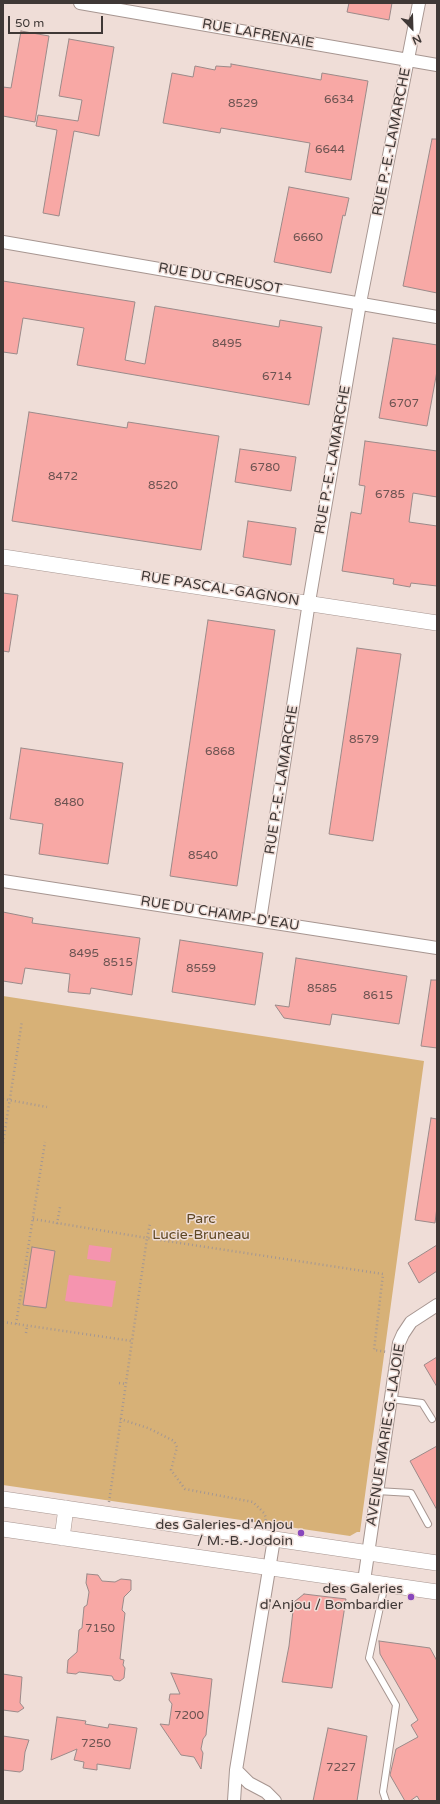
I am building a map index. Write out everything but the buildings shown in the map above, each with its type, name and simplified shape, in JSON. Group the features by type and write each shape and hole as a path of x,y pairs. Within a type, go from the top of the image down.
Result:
{"street":[{"name":"RUE LAFRENAIE","path":"80,3 437,65"},
{"name":"RUE P.-E.-LAMARCHE","path":"260,920 309,602 360,303 419,3"},
{"name":"RUE DU CREUSOT","path":"3,242 437,317"},
{"name":"RUE PASCAL-GAGNON","path":"3,557 309,602 437,623"},
{"name":"RUE DU CHAMP-D'EAU","path":"3,881 437,948"},
{"name":"AVENUE MARIE-G.-LAJOIE","path":"364,1581 399,1343 407,1327 416,1318 437,1305"},
{"path":"3,1499 437,1563"},
{"path":"62,1538 66,1508"},
{"path":"3,1529 437,1592"},
{"path":"234,1801 236,1770 274,1539"},
{"path":"236,1770 249,1783 266,1792 275,1801"}],"lane":[{"path":"391,1399 422,1403 432,1419"},
{"path":"377,1490 411,1494 428,1524"},
{"path":"385,1584 369,1658 396,1705 383,1792 386,1801"}],"path":[{"path":"3,1143 22,1021"},
{"path":"3,1099 47,1107"},
{"path":"16,1324 45,1142"},
{"path":"57,1224 60,1207"},
{"path":"33,1220 383,1274 374,1350 398,1354"},
{"path":"109,1502 120,1419 150,1224"},
{"path":"3,1322 132,1342"},
{"path":"26,1333 27,1326"},
{"path":"119,1383 126,1384"},
{"path":"120,1419 148,1428 174,1441 177,1447 171,1470 185,1489 253,1502 264,1513 266,1518 265,1526"}],"green space":[{"name":"Parc Lucie-Bruneau","path":"3,996 424,1061 360,1532 350,1536 3,1485"}],"shaded area":[{"path":"89,1245 112,1248 110,1262 87,1259"},
{"path":"69,1275 116,1281 112,1307 65,1301"}],"place":[{"name":"des Galeries-d'Anjou / M.-B.-Jodoin","path":"301,1533"},
{"name":"des Galeries d'Anjou / Bombardier","path":"411,1597"}]}
